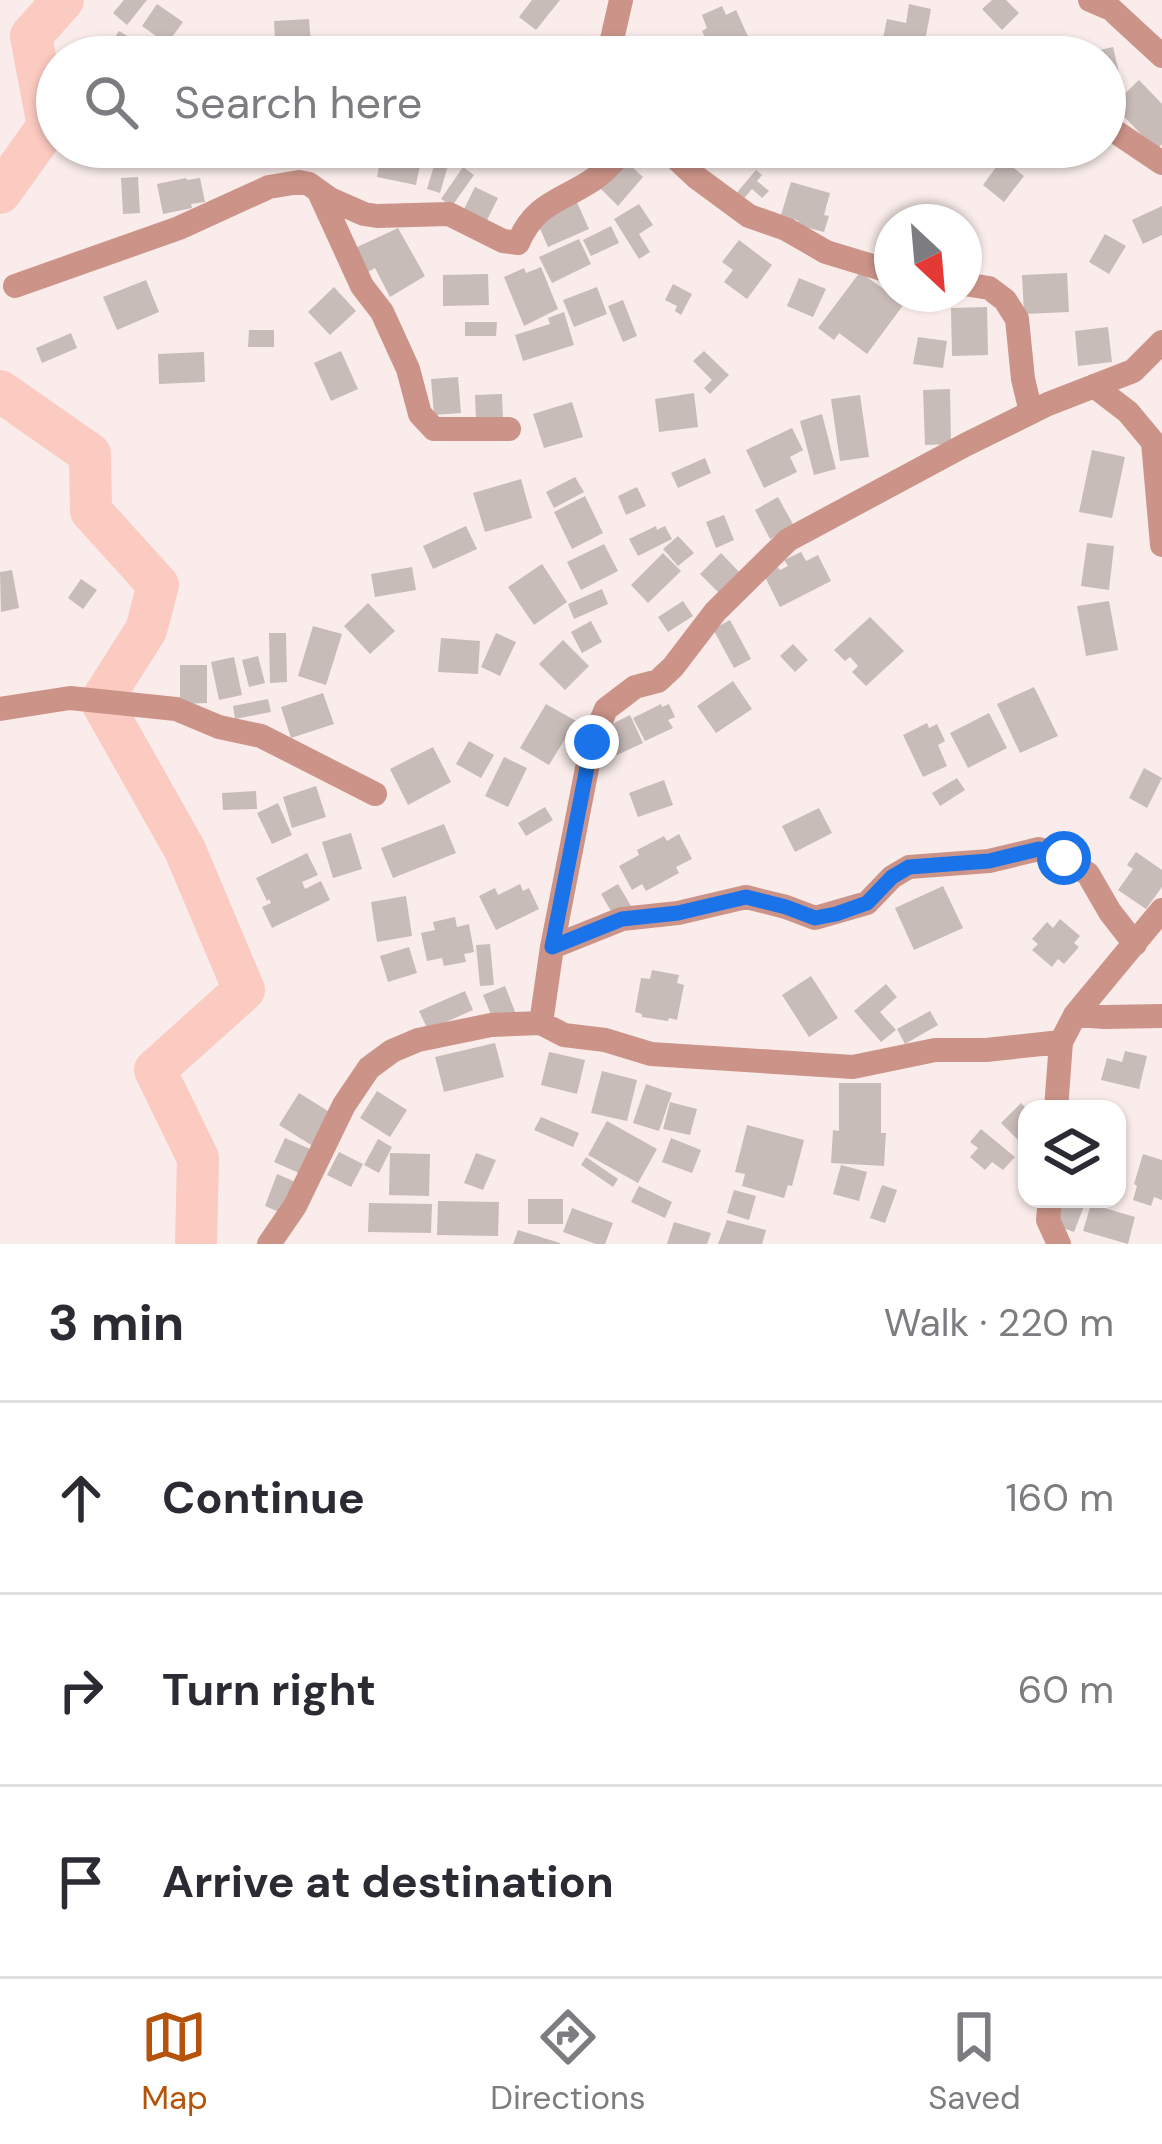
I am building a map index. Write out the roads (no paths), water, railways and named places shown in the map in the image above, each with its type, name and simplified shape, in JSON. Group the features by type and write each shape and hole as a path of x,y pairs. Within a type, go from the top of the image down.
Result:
{"street":[{"path":"613,36 621,0"},
{"path":"1090,0 1111,9 1162,56"},
{"path":"1126,139 1162,163"},
{"path":"15,286 179,229 269,187 299,182 364,214 449,214 503,241 518,243 525,226 544,205 595,180 607,168"},
{"path":"685,168 749,216 786,229 826,252 874,267"},
{"path":"318,190 362,286 382,313 408,369 420,414 434,429 509,429"},
{"path":"982,287 1005,300 1017,319 1031,412"},
{"path":"541,1023 592,742 606,710 635,687 658,680 673,667 715,612 788,540 1031,412 1133,370 1162,341"},
{"path":"1094,386 1128,412 1153,442 1162,545"},
{"path":"0,709 70,698 176,709 219,727 261,736 375,794"},
{"path":"552,947 622,919 678,913 746,897 815,918 867,903 909,867 989,861 1039,849 1088,874 1135,944"},
{"path":"1057,1100 1061,1042 1075,1015 1162,910"},
{"path":"1075,1015 1162,1016"},
{"path":"269,1244 296,1206 344,1105 369,1068 418,1040 491,1025 541,1023 564,1035 605,1040 652,1054 853,1067 935,1050 1061,1042"},
{"path":"1049,1208 1048,1220 1059,1244"}],"waterway":[{"path":"36,62 31,36 63,0"},
{"path":"0,193 36,143"},
{"path":"0,391 90,454 91,511 158,585 146,630 101,701 185,850 244,990 155,1070 198,1158 196,1244"}]}
